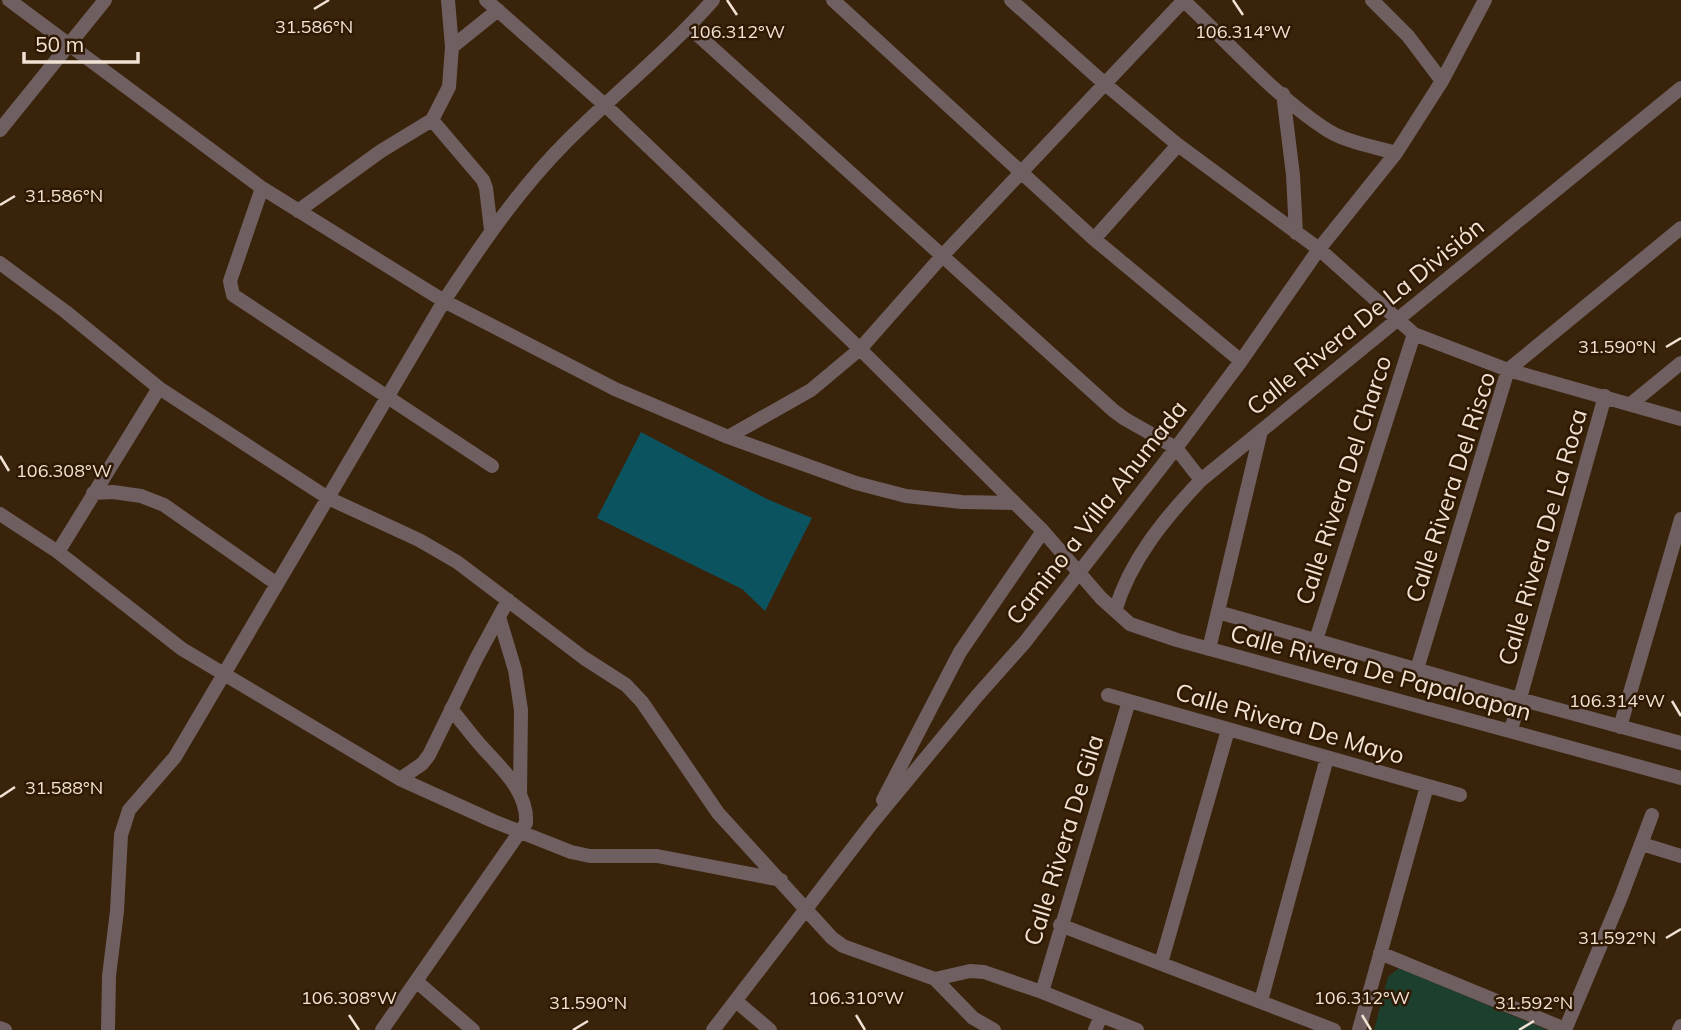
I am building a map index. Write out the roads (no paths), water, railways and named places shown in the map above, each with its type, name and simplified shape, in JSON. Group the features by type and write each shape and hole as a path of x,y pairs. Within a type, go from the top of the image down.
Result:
{"street":[{"path":"9,0 262,188 444,301 615,389 728,437 856,482 906,496 962,502 1014,503"},
{"path":"0,130 105,0"},
{"path":"298,211 381,150 432,120 449,87 452,47 448,0"},
{"name":"Calle Rivera De Papaloapan","path":"486,0 606,106 860,349 1044,531 1080,574 1130,624 1209,649 1681,778"},
{"path":"108,1030 109,976 117,911 121,835 133,804 175,757 444,301 491,230 566,141 690,27 713,0"},
{"path":"833,0 1094,239 1241,361"},
{"path":"1011,0 1178,145 1319,249 1414,334 1508,370 1681,419"},
{"path":"728,437 811,390 860,349 943,255 1184,0 1283,94 1325,129 1341,137 1396,153"},
{"path":"1372,0 1408,36 1442,81"},
{"name":"Camino a Villa Ahumada","path":"713,1030 872,823 1080,574 1176,448 1319,249 1396,153 1442,81 1485,0"},
{"path":"452,47 498,10"},
{"path":"690,27 1114,411 1176,448 1200,480"},
{"name":"Calle Rivera De La División","path":"1115,611 1134,566 1175,508 1200,480 1681,88"},
{"path":"1283,94 1293,175 1296,233"},
{"path":"432,120 483,180 491,230"},
{"path":"1094,239 1178,145"},
{"path":"262,188 230,281 233,295 492,466"},
{"name":"Calle Rivera Del Risco","path":"1417,669 1508,370 1681,228"},
{"path":"0,263 66,312 159,388 328,498 419,540 457,562 584,658 626,685 634,692 718,813 832,938 843,946 935,979 971,1024 994,1030"},
{"name":"Calle Rivera Del Charco","path":"1316,639 1414,334"},
{"path":"1632,403 1681,363"},
{"path":"58,552 159,388"},
{"name":"Calle Rivera De La Roca","path":"1511,730 1605,396"},
{"path":"1209,649 1261,431"},
{"path":"93,493 113,492 141,496 164,505 276,584"},
{"path":"0,514 58,552 182,649 400,779 571,852 590,856 657,856 781,880"},
{"path":"1620,727 1681,519"},
{"path":"872,823 940,686 960,652 1044,531"},
{"path":"400,779 422,764 429,755 509,600"},
{"path":"1218,612 1681,743"},
{"path":"499,617 515,670 521,710 520,796"},
{"name":"Calle Rivera De Mayo","path":"1108,695 1460,795"},
{"name":"Calle Rivera De Gila","path":"1042,992 1129,701"},
{"path":"382,1030 521,832 526,815 520,796 505,771 452,709"},
{"path":"1161,963 1228,730"},
{"path":"1261,1001 1327,758"},
{"path":"1359,1030 1427,786"},
{"path":"1380,953 1565,1030 1652,815"},
{"path":"1642,844 1681,856"},
{"path":"1060,925 1334,1030"},
{"path":"935,979 970,971 984,972 1137,1030"},
{"path":"416,981 473,1030"},
{"path":"736,1001 770,1030"},
{"path":"1095,1030 1101,1016"}],"water":[{"path":"641,432 767,499 812,518 765,611 742,589 597,518"}]}
